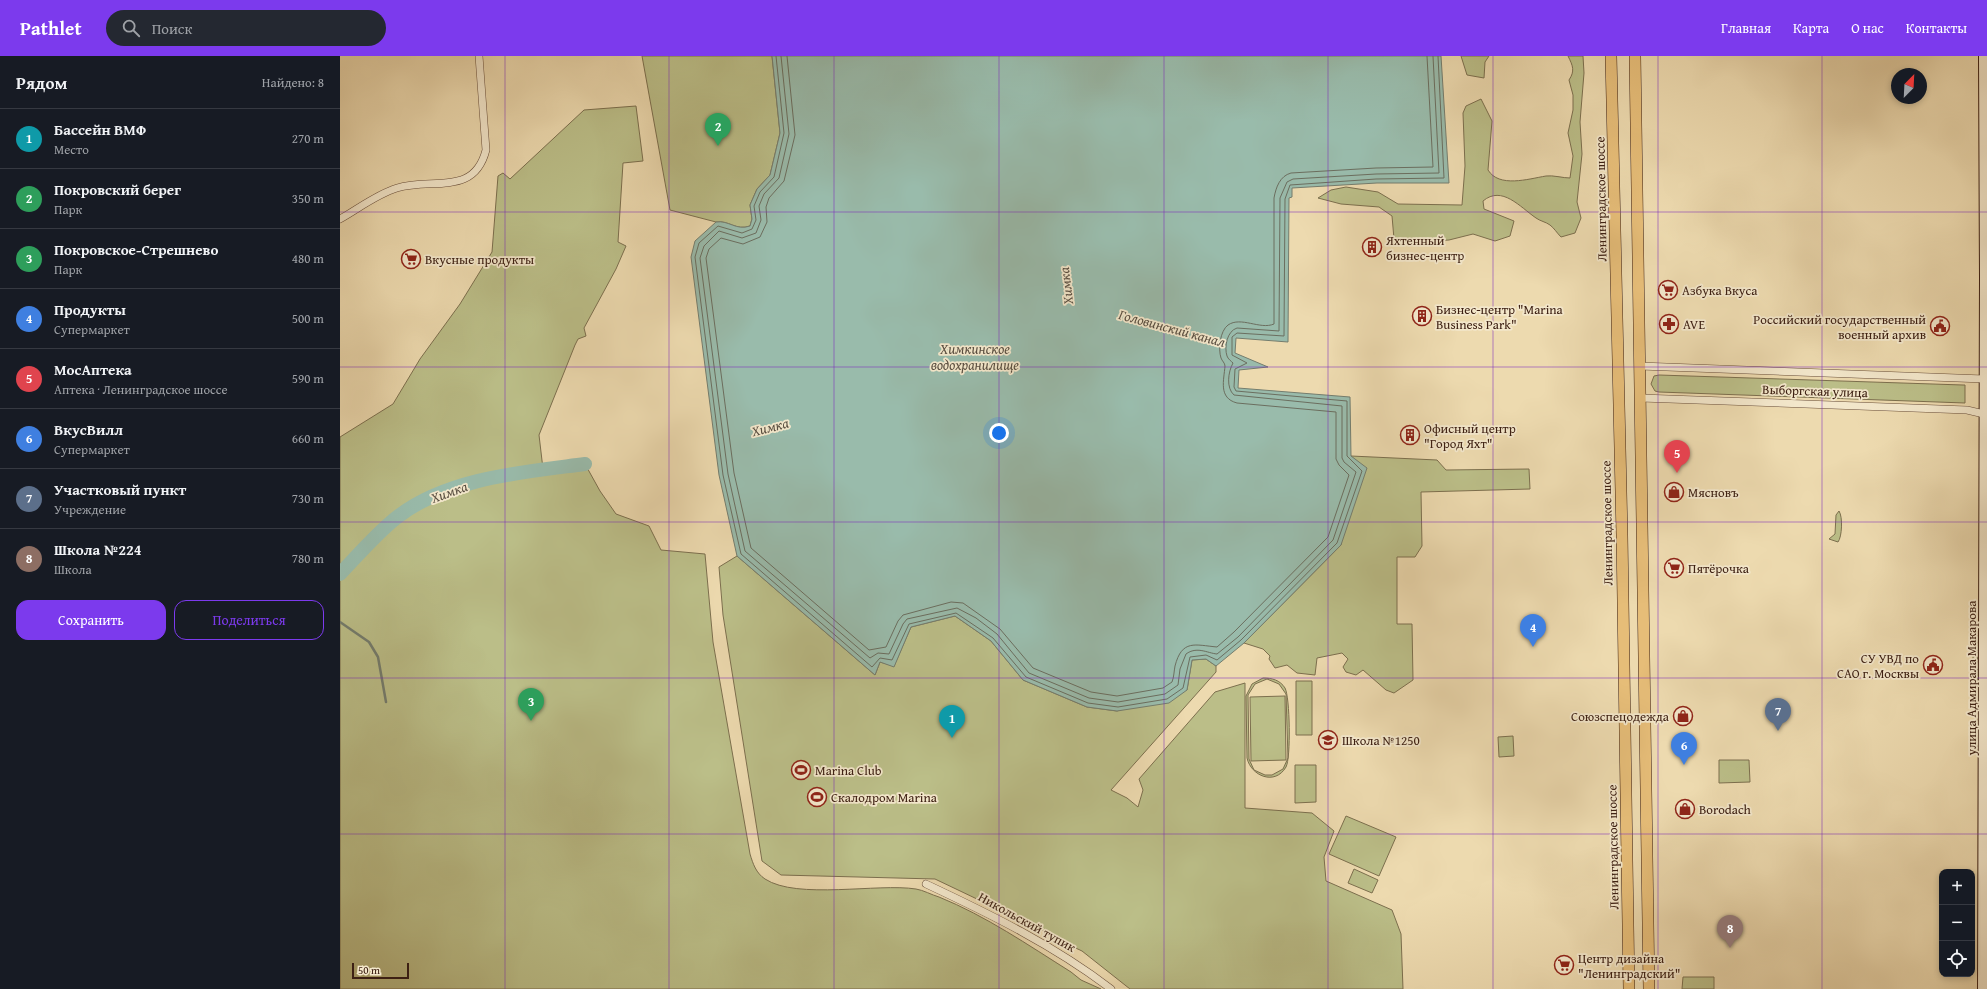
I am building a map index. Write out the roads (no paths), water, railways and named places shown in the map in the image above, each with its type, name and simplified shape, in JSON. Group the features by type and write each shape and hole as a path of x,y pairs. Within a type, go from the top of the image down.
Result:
{"main road":[{"name":"Ленинградское шоссе","path":"1611,56 1622,535 1629,989"},
{"path":"1635,56 1649,989"}],"street":[{"path":"340,219 397,188 456,181 471,177 477,172 483,162 486,150 479,56"},
{"name":"улица Адмирала Макарова","path":"1982,989 1986,414 1984,379 1984,56"},
{"name":"Выборгская улица","path":"1640,366 1984,379"},
{"name":"Выборгская улица","path":"1641,398 1966,410 1986,414"},
{"name":"Никольский тупик","path":"926,884 992,915 1081,966 1111,989"}],"water":[{"name":"Химкинское водохранилище","path":"772,56 1441,56 1449,183 1377,183 1292,188 1292,197 1289,198 1288,342 1236,338 1235,353 1268,367 1239,370 1238,388 1350,397 1351,456 1367,468 1341,545 1244,643 1216,666 1206,659 1192,660 1187,690 1169,703 1117,711 1087,707 1023,680 991,641 955,616 911,627 894,667 880,662 875,675 737,556 719,475 691,257 695,241 716,222 725,222 741,227 750,226 752,219 750,205 757,189 770,175 780,133"}],"waterway":[{"name":"Химка","path":"340,574 374,538 396,518 416,505 438,494 462,485 486,479 537,470 585,464"},
{"path":"340,622 369,642 378,657 386,702"}],"place":[{"name":"Покровский берег","path":"718,146"},
{"name":"Яхтенный бизнес-центр","path":"1372,247"},
{"name":"Вкусные продукты","path":"411,259"},
{"name":"Азбука Вкуса","path":"1668,290"},
{"name":"Бизнес-центр \"Marina Business Park\"","path":"1422,316"},
{"name":"AVE","path":"1669,324"},
{"name":"Российский государственный военный архив","path":"1940,326"},
{"name":"Офисный центр \"Город Яхт\"","path":"1410,435"},
{"name":"МосАптека","path":"1677,473"},
{"name":"Мясновъ","path":"1674,492"},
{"name":"Пятёрочка","path":"1674,568"},
{"name":"Продукты","path":"1533,647"},
{"name":"СУ УВД по САО г. Москвы","path":"1933,665"},
{"name":"Союзспецодежда","path":"1683,716"},
{"name":"Покровское-Стрешнево","path":"531,721"},
{"name":"Участковый пункт","path":"1778,731"},
{"name":"Бассейн ВМФ","path":"952,738"},
{"name":"Школа №1250","path":"1328,740"},
{"name":"ВкусВилл","path":"1684,765"},
{"name":"Marina Club","path":"801,770"},
{"name":"Скалодром Marina","path":"817,797"},
{"name":"Borodach","path":"1685,809"},
{"name":"Школа №224","path":"1730,948"},
{"name":"Центр дизайна \"Ленинградский\"","path":"1564,965"}],"water label":[{"name":"Головинский канал","path":"1172,328"}]}
